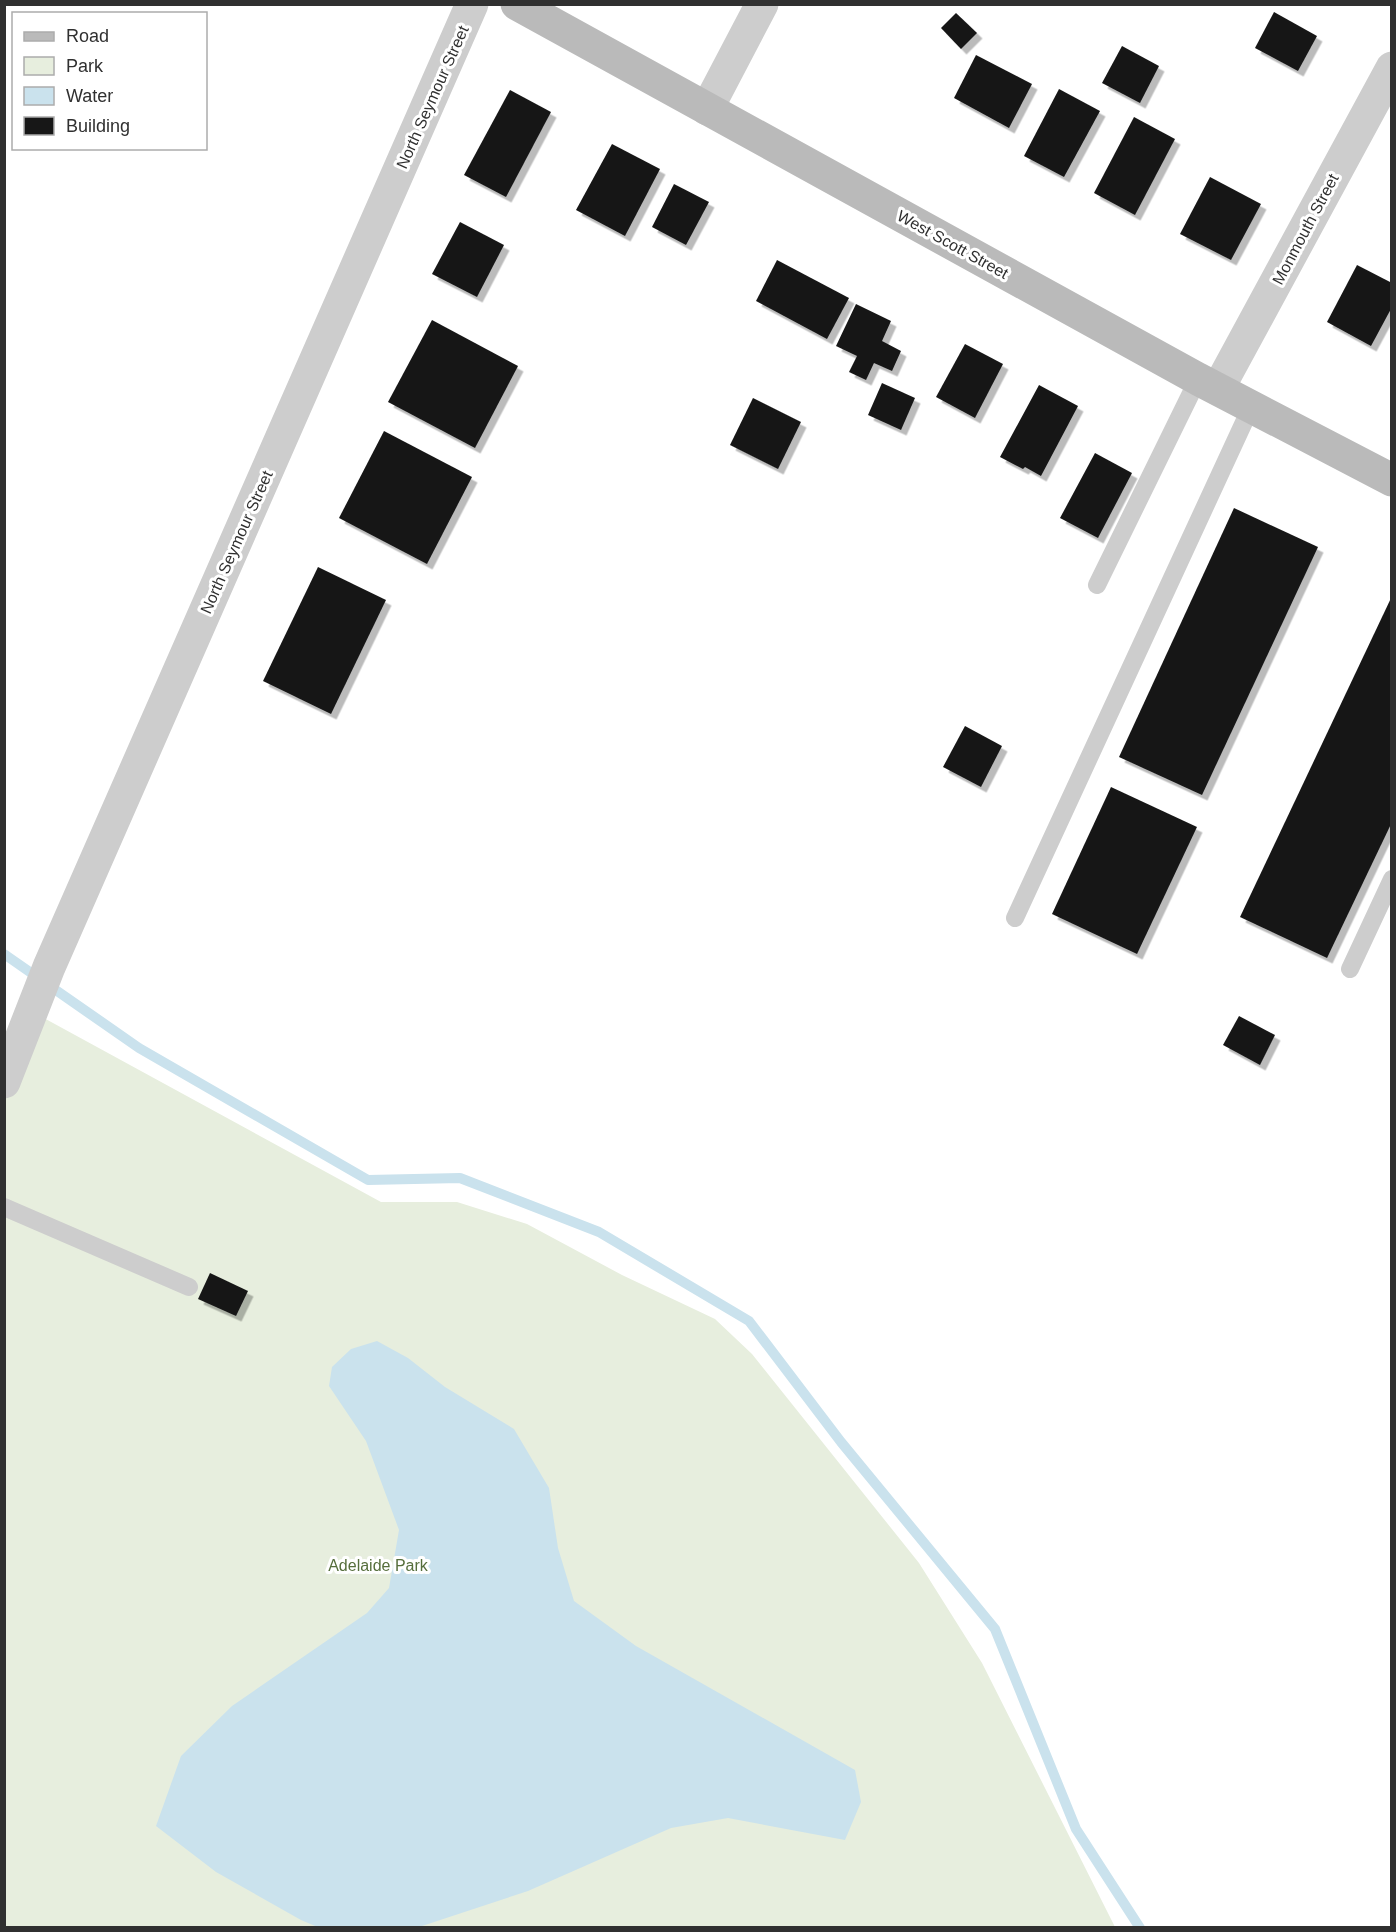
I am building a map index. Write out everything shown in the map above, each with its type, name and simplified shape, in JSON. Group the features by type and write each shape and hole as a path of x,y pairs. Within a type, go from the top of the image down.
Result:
{"main road":[{"name":"West Scott Street","path":"517,4 1208,384 1392,480"}],"street":[{"name":"North Seymour Street","path":"4,1082 49,967 472,4"},
{"path":"707,109 762,4"},
{"name":"Monmouth Street","path":"1208,384 1392,68"}],"lane":[{"path":"1097,585 1208,384"},
{"path":"1015,918 1251,407"},
{"path":"1350,969 1392,879"},
{"path":"4,1207 189,1287"}],"green space":[{"name":"Adelaide Park","path":"31,1011 381,1202 457,1202 527,1224 622,1275 715,1319 752,1354 919,1563 982,1663 1115,1927 5,1927 4,1082"}],"water":[{"path":"377,1341 408,1358 445,1387 514,1429 549,1488 558,1548 574,1601 636,1646 855,1770 861,1802 845,1840 728,1818 671,1828 528,1891 419,1927 320,1928 301,1920 216,1872 156,1826 181,1756 232,1706 367,1613 389,1588 399,1530 366,1441 329,1386 332,1367 351,1349"}],"building":[{"path":"1274,12 1317,36 1298,71 1255,48"},
{"path":"956,13 977,33 961,49 941,28"},
{"path":"1122,46 1159,66 1140,103 1102,83"},
{"path":"976,55 1032,84 1009,128 954,98"},
{"path":"1059,89 1100,111 1064,177 1024,156"},
{"path":"510,90 551,112 506,197 464,175"},
{"path":"1134,117 1175,139 1135,215 1094,193"},
{"path":"612,144 660,169 625,236 576,210"},
{"path":"1210,177 1261,204 1231,260 1180,234"},
{"path":"674,184 709,202 686,245 652,227"},
{"path":"460,222 504,245 477,297 432,274"},
{"path":"777,260 849,298 827,339 756,301"},
{"path":"1357,265 1392,283 1392,307 1371,346 1327,322"},
{"path":"856,304 891,321 882,341 901,351 892,371 874,363 866,380 849,372 857,356 836,346"},
{"path":"432,320 518,366 475,448 388,402"},
{"path":"965,344 1003,364 975,418 936,397"},
{"path":"882,383 915,398 901,430 868,415"},
{"path":"1039,385 1078,406 1041,476 1000,457"},
{"path":"753,398 801,422 778,469 730,445"},
{"path":"384,431 472,477 427,564 339,518"},
{"path":"1095,453 1132,473 1098,538 1060,518"},
{"path":"1234,508 1318,547 1202,795 1119,757"},
{"path":"318,567 386,600 331,714 263,681"},
{"path":"1392,596 1392,822 1327,958 1240,917"},
{"path":"965,726 1002,746 981,787 943,767"},
{"path":"1111,787 1197,827 1137,954 1052,914"},
{"path":"1239,1016 1275,1035 1260,1065 1223,1045"},
{"path":"210,1273 248,1291 236,1316 198,1299"}],"waterway":[{"path":"4,954 139,1048 368,1180 460,1178 599,1232 749,1321 841,1442 995,1629 1076,1829 1140,1928"}]}
